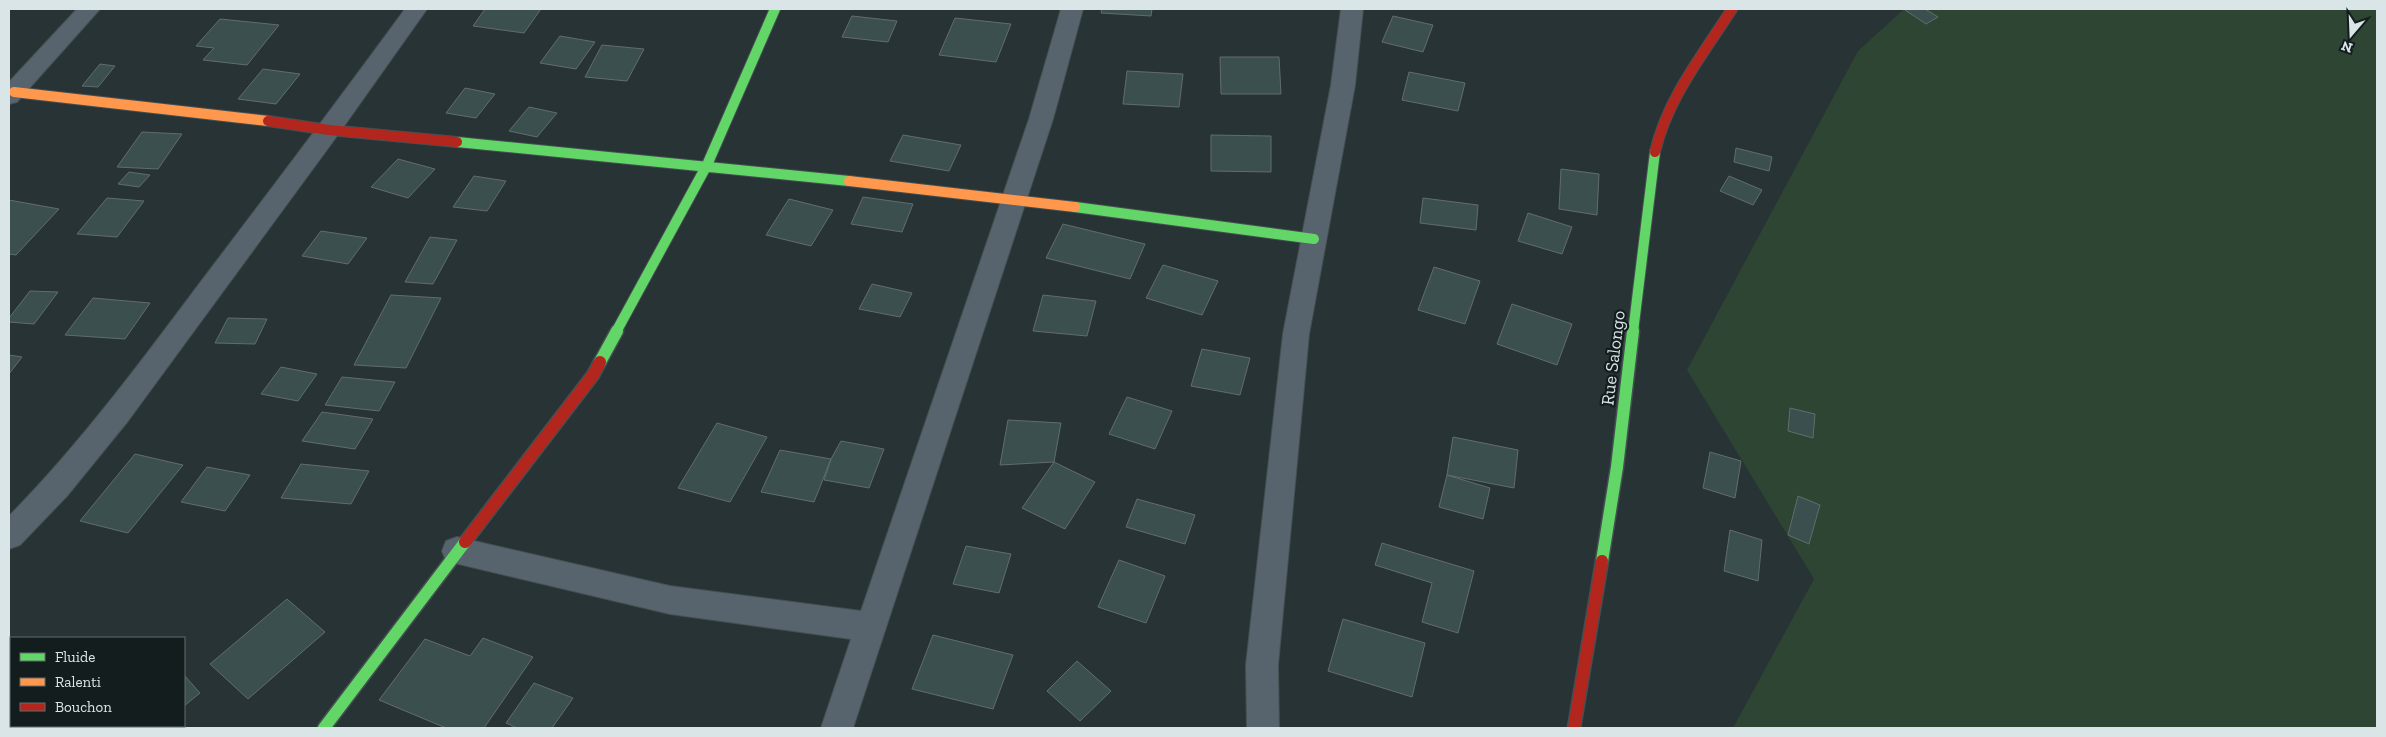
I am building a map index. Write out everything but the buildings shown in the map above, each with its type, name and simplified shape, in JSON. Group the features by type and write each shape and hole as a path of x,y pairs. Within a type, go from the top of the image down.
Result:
{"street":[{"path":"12,94 89,9"},
{"path":"9,536 57,488 118,413 329,130 416,9"},
{"path":"324,728 593,375 647,279 707,165 775,9"},
{"path":"837,728 1042,119 1072,9"},
{"path":"1263,728 1262,665 1296,334 1343,85 1352,9"},
{"name":"Rue Salongo","path":"1574,728 1578,713 1617,467 1656,140 1671,106 1732,9"},
{"path":"12,94 121,106 186,110 329,130 707,165 1015,199 1314,240"},
{"path":"457,552 670,600 871,627"}],"green space":[{"path":"1904,9 2377,9 2377,728 1733,728 1814,579 1687,370 1858,51"}],"traffic: fast":[{"path":"600,362 707,165 775,9"},
{"path":"457,142 849,181"},
{"path":"1602,561 1617,467 1655,152"},
{"path":"1075,207 1314,239"},
{"path":"324,728 465,542"}],"traffic: slow":[{"path":"14,92 268,121"},
{"path":"849,181 1075,207"}],"traffic: jam":[{"path":"1655,152 1659,136 1675,98 1732,9"},
{"path":"268,121 329,130 457,142"},
{"path":"465,542 593,375 600,362"},
{"path":"1574,728 1602,561"}]}
